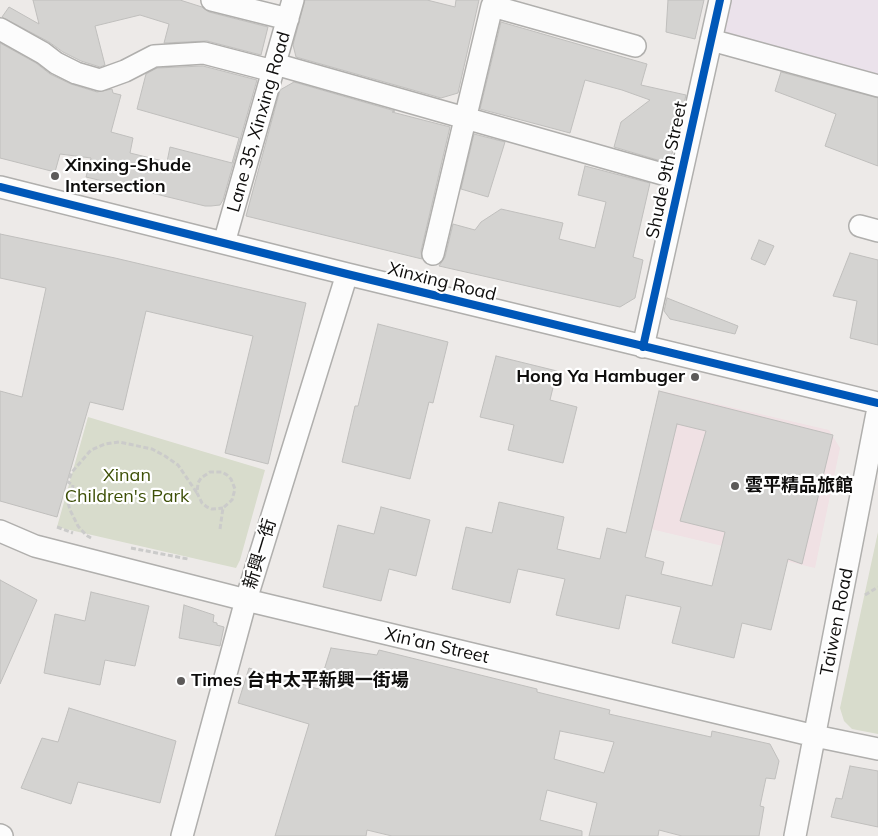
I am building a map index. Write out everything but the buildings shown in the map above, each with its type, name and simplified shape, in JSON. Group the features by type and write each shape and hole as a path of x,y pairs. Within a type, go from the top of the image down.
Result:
{"street":[{"path":"212,0 290,10"},
{"name":"Shude 9th Street","path":"643,347 720,0"},
{"path":"433,254 492,6 634,46"},
{"name":"Lane 35, Xinxing Road","path":"224,243 290,10"},
{"path":"0,30 43,53 56,63 76,73 100,80 126,71 154,56 204,53 274,68 466,117 680,179"},
{"path":"711,40 878,86"},
{"name":"Xinxing Road","path":"0,186 347,274 878,403"},
{"name":"新興一街","path":"182,836 246,600 347,274"},
{"name":"Taiwen Road","path":"795,836 878,408"},
{"name":"Xin’an Street","path":"0,532 35,546 246,600 815,736 878,749"}],"path":[{"path":"95,541 78,526 66,496 72,492 73,485 68,482 72,472 82,458 91,450 106,444 119,442 152,449 178,465 202,503 207,507 223,508 232,500 235,490 231,479 227,475 216,471 205,474 198,483 197,493"},
{"path":"220,529 223,508"},
{"path":"123,546 188,559"},
{"path":"865,595 878,587"}],"shaded area":[{"path":"730,0 878,0 878,80 718,43"},
{"name":"雲平精品旅館","path":"661,391 829,430 840,448 815,568 630,524"}],"green space":[{"name":"Xinan Children's Park","path":"88,417 265,470 240,560 236,568 57,527"},
{"path":"878,532 878,734 852,729 844,721 840,708"}],"cycle path":[{"path":"643,347 720,0"},
{"path":"0,187 347,274 878,403"}],"place":[{"name":"Xinxing-Shude Intersection","path":"55,176"},
{"name":"Hong Ya Hambuger","path":"695,377"},
{"name":"雲平精品旅館","path":"735,486"},
{"name":"Times 台中太平新興一街場","path":"181,681"}]}
